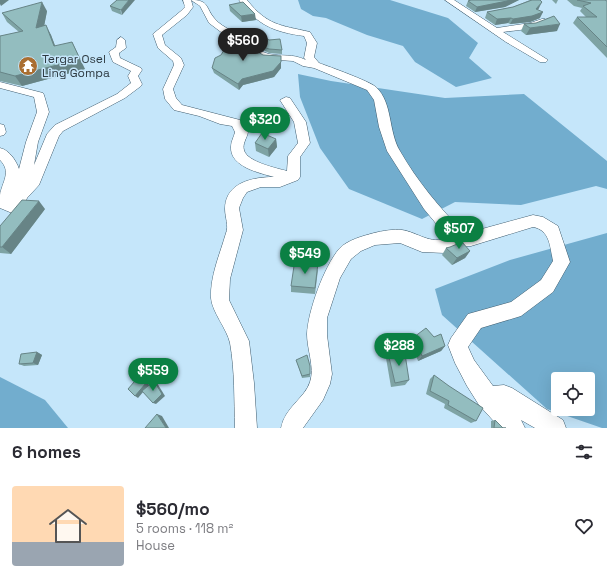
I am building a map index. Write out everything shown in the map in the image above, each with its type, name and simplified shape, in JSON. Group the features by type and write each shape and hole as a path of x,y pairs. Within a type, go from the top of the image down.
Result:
{"street":[{"path":"187,0 189,7 184,13 157,34 161,46 178,60 179,65 168,89 171,99 178,108 236,123 241,128 242,134 237,145 237,152 243,161 293,177"},
{"path":"195,0 203,5 212,21 247,46 267,57 296,59 306,64 316,65 371,88 380,100 385,127 393,151 429,206 460,240"},
{"path":"243,0 250,10 275,28 307,34 312,43 310,58 316,65"},
{"path":"449,0 543,60"},
{"path":"469,14 475,16 488,14"},
{"path":"496,31 532,25 548,19"},
{"path":"21,195 32,185 53,134 59,128 121,96 137,84 133,76 137,70 116,60 114,52 122,48 121,40"},
{"path":"522,47 532,46"},
{"path":"0,85 39,95 40,108 43,112 32,142 19,202 12,207 5,204 6,195 12,182 13,172 10,164 0,152"},
{"path":"286,100 300,122 304,143 294,156 293,177"},
{"path":"246,428 244,383 239,341 220,300 221,279 235,230 232,208 236,196 242,188 260,182 280,182 293,177"},
{"path":"292,428 293,423 316,393 320,384 322,374 317,335 318,318 332,276 346,254 355,246 375,239 401,236 422,245 445,246 460,240 471,239 533,221 543,223 553,230 562,262 547,286 515,310 475,320 458,345 460,354 488,397 514,428"},
{"path":"488,397 504,396 555,428"}],"shaded area":[{"path":"298,0 390,0 448,18 478,43 469,58 492,78 456,87 415,62 403,46 367,35 326,18 313,16 301,9"},
{"path":"298,74 331,81 445,98 524,94 607,161 607,189 596,186 521,205 455,202 422,219 349,189 320,148 300,97"},
{"path":"607,233 607,428 602,428 567,416 595,416 595,372 551,372 551,410 547,409 442,315 435,289 510,260"},
{"path":"0,377 45,400 68,428 0,428"}],"building":[{"path":"117,0 129,0 121,10 110,6"},
{"path":"509,0 477,7 468,1"},
{"path":"532,0 540,0 542,2 536,9 543,12 532,16 513,19 497,19 487,12 513,7"},
{"path":"577,0 607,1 607,47 577,17 597,17 583,6 591,3"},
{"path":"42,2 36,28 46,25 54,46 72,42 80,59 15,76 0,72 0,36 23,31 2,13"},
{"path":"243,2 255,14 241,16 229,5"},
{"path":"554,16 560,24 530,28 524,24 536,23"},
{"path":"231,36 263,55 281,56 281,62 273,71 242,79 238,84 212,68 215,58 221,55 224,50 225,41"},
{"path":"266,38 269,40 280,39 282,50 269,49 261,46"},
{"path":"262,133 276,139 268,149 255,143"},
{"path":"22,200 39,201 2,247 0,247 0,226"},
{"path":"462,242 470,251 457,258 446,248 450,247"},
{"path":"307,260 318,263 315,288 291,286 294,266 305,267"},
{"path":"426,328 434,337 441,334 445,346 422,356 414,337"},
{"path":"37,352 33,363 19,364 21,354"},
{"path":"388,353 405,354 409,380 395,383"},
{"path":"307,355 310,366 310,374 302,376 296,360"},
{"path":"140,375 146,383 135,396 128,389"},
{"path":"434,375 483,408 476,421 448,405 449,401 430,391"},
{"path":"154,381 162,394 153,403 142,391"},
{"path":"157,414 166,428 145,428"},
{"path":"495,420 503,428 494,428"}],"place":[{"name":"Tergar Osel Ling Gompa","path":"28,66"}]}
